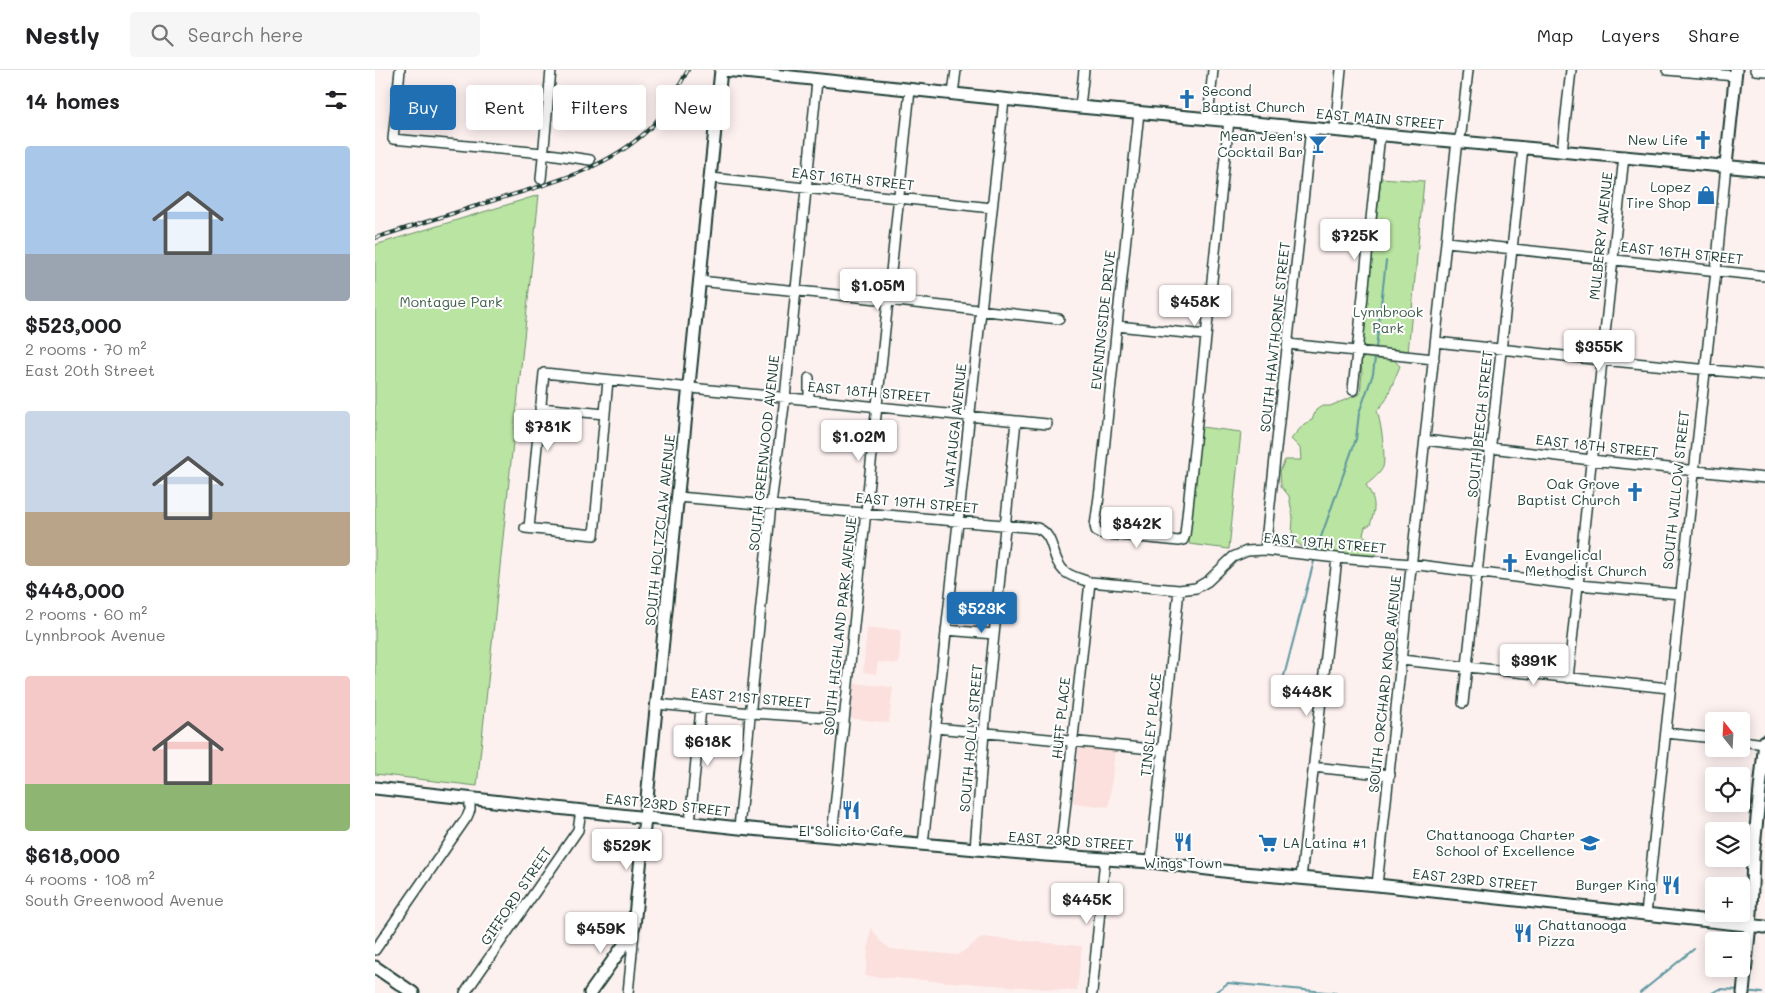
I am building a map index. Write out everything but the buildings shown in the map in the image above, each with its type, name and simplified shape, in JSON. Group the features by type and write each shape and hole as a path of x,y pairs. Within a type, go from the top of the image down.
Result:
{"main road":[{"name":"EAST MAIN STREET","path":"723,70 1004,100 1765,170"},
{"name":"SOUTH HOLTZCLAW AVENUE","path":"634,926 699,281 723,70"},
{"name":"SOUTH WILLOW STREET","path":"1726,165 1736,73"},
{"path":"1743,993 1750,926 1753,857 1765,742"},
{"name":"EAST 23RD STREET","path":"375,788 739,828 975,849 1151,862 1377,884 1765,927"},
{"path":"590,993 631,935 634,926"},
{"path":"375,967 413,993"}],"street":[{"path":"400,70 393,139 543,153 591,160"},
{"path":"541,179 551,70"},
{"path":"953,94 956,70"},
{"path":"1080,107 1084,70"},
{"path":"1208,118 1213,70"},
{"path":"1335,130 1341,70"},
{"name":"SOUTH ORCHARD KNOB AVENUE","path":"1377,884 1456,149 1461,133 1469,70"},
{"path":"1562,151 1571,70"},
{"path":"1667,70 1736,73"},
{"path":"1755,70 1765,71"},
{"name":"SOUTH GREENWOOD AVENUE","path":"739,828 771,504 785,398 817,80"},
{"name":"SOUTH HIGHLAND PARK AVENUE","path":"832,836 910,90"},
{"name":"WATAUGA AVENUE","path":"923,844 1004,100"},
{"name":"EVENINGSIDE DRIVE","path":"1139,112 1095,526 1099,533 1183,540 1206,336"},
{"path":"1117,326 1206,336 1229,120"},
{"name":"SOUTH HAWTHORNE STREET","path":"1265,550 1311,128"},
{"path":"1353,390 1380,134"},
{"name":"SOUTH BEECH STREET","path":"1463,703 1523,147"},
{"name":"MULBERRY AVENUE","path":"1568,678 1624,156"},
{"name":"SOUTH WILLOW STREET","path":"1646,914 1726,165"},
{"name":"EAST 16TH STREET","path":"711,178 992,208"},
{"name":"EAST 16TH STREET","path":"1447,242 1765,276"},
{"path":"699,281 1059,319"},
{"path":"1436,342 1765,375"},
{"path":"1288,344 1434,359"},
{"path":"608,380 594,535 527,528 544,373 608,380 689,389"},
{"path":"809,378 809,400"},
{"name":"EAST 18TH STREET","path":"689,389 1047,424"},
{"path":"540,408 605,414"},
{"name":"SOUTH HOLLY STREET","path":"975,849 994,634 1007,525 1016,421"},
{"name":"EAST 18TH STREET","path":"1425,440 1765,478"},
{"name":"EAST 19TH STREET","path":"678,496 1037,528 1044,530 1050,538 1063,570 1075,578 1090,582 1179,590 1195,588 1208,581 1233,558 1247,551 1265,550 1680,594"},
{"path":"1301,878 1337,558"},
{"name":"HUFF PLACE","path":"1060,856 1090,582"},
{"name":"TINSLEY PLACE","path":"1151,862 1179,590"},
{"path":"947,630 994,634"},
{"path":"1401,660 1669,688"},
{"name":"EAST 21ST STREET","path":"657,704 843,719"},
{"path":"691,823 701,708"},
{"path":"936,728 1162,750"},
{"path":"1666,733 1705,737"},
{"path":"1750,741 1765,742"},
{"path":"1313,767 1390,775"},
{"path":"375,950 467,817 470,810 470,798"},
{"name":"GIFFORD STREET","path":"465,993 578,830 581,811"},
{"path":"1092,993 1105,859"},
{"name":"SOUTH HOLTZCLAW AVENUE","path":"628,993 634,926"}],"shaded area":[{"path":"867,628 901,630 899,664 878,662 876,674 863,672"},
{"path":"852,683 893,687 889,723 848,718"},
{"path":"1079,745 1115,749 1109,807 1073,803"},
{"path":"871,927 880,941 891,949 958,955 983,937 1082,946 1077,991 865,976"}],"green space":[{"name":"Lynnbrook Park","path":"1381,178 1424,181 1408,353 1362,347"},
{"name":"Montague Park","path":"539,195 477,786 375,774 375,245"},
{"path":"1366,356 1394,360 1400,366 1386,400 1377,411 1383,439 1383,467 1366,485 1372,495 1374,508 1370,525 1365,527 1363,535 1374,543 1377,552 1374,556 1305,549 1296,542 1292,533 1293,518 1289,496 1281,486 1280,471 1285,460 1301,460 1300,448 1291,439 1304,424 1312,420 1316,410 1322,406 1330,406 1360,394 1361,361"},
{"path":"1201,427 1241,432 1229,549 1189,544"}],"waterway":[{"path":"1376,348 1386,261"},
{"path":"1316,551 1356,439 1359,413 1373,374 1375,358"},
{"path":"1284,676 1314,561"},
{"path":"1640,993 1694,949"},
{"path":"1214,993 1228,983 1336,993"},
{"path":"1712,993 1719,989 1740,990"},
{"path":"1747,991 1762,993"}],"railway":[{"path":"375,238 556,181 596,165 632,144 648,130 670,102 688,70"}],"place":[{"name":"Second Baptist Church","path":"1187,99"},
{"name":"New Life","path":"1703,140"},
{"name":"Mean Jeen's Cocktail Bar","path":"1318,144"},
{"name":"Lopez Tire Shop","path":"1706,195"},
{"name":"Oak Grove Baptist Church","path":"1635,492"},
{"name":"Evangelical Methodist Church","path":"1510,563"},
{"name":"El Solicito Cafe","path":"851,810"},
{"name":"Wings Town","path":"1183,842"},
{"name":"LA Latina #1","path":"1268,843"},
{"name":"Chattanooga Charter School of Excellence","path":"1590,843"},
{"name":"Burger King","path":"1671,885"},
{"name":"Chattanooga Pizza","path":"1523,933"}]}
